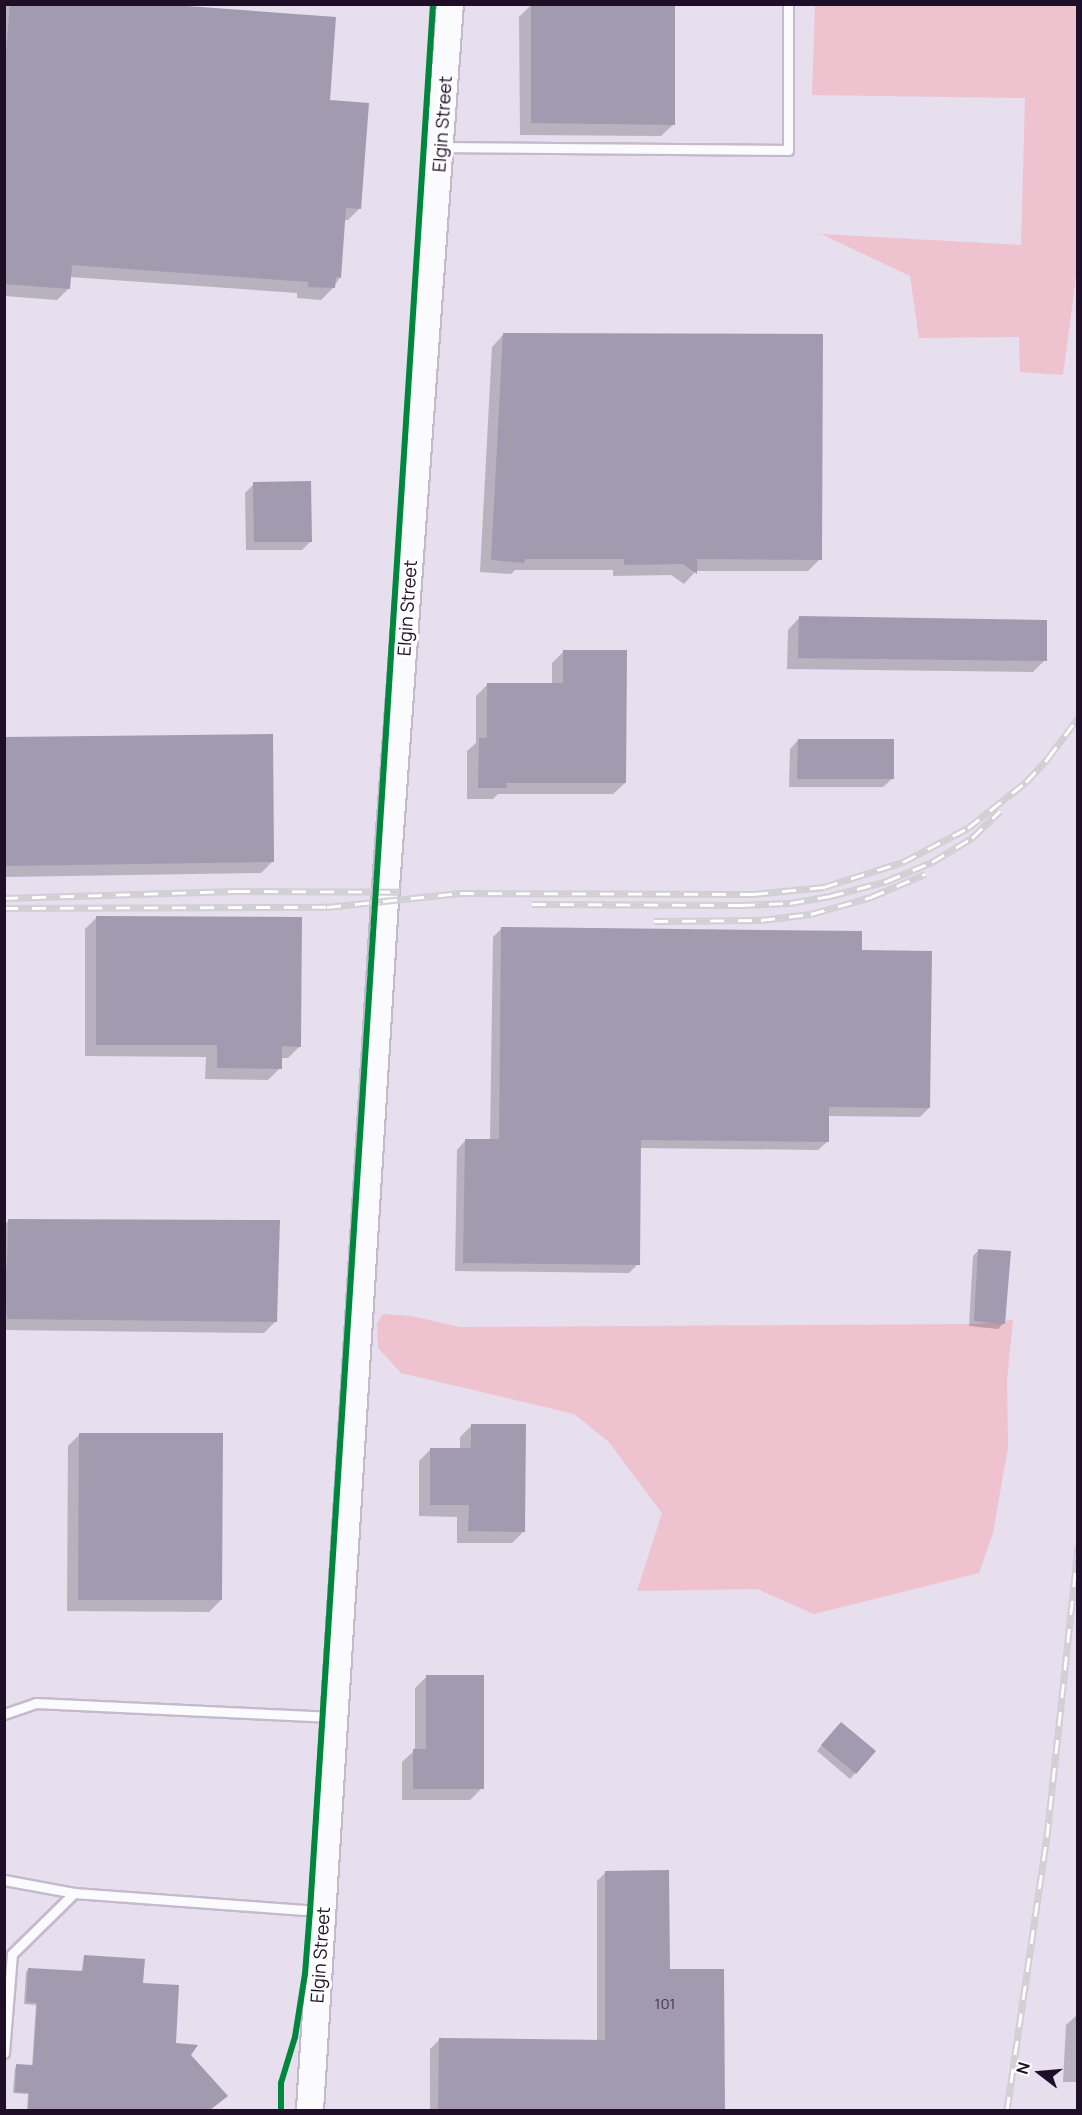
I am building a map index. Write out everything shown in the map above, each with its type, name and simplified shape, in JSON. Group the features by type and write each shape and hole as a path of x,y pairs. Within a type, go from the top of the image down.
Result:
{"main road":[{"name":"Elgin Street","path":"310,2110 386,901 450,4"}],"lane":[{"path":"440,147 788,150 788,4"},
{"path":"4,1714 36,1704 335,1717"},
{"path":"4,1880 74,1893 323,1911"},
{"path":"4,2053 12,1954 74,1893"}],"shaded area":[{"path":"815,5 1077,5 1078,261 1063,375 1020,372 1019,337 919,338 910,276 821,234 1021,245 1025,98 812,95"},
{"path":"383,1314 411,1316 460,1327 977,1324 1013,1320 1007,1380 1008,1447 993,1533 979,1573 814,1614 757,1589 637,1591 662,1513 609,1442 574,1414 401,1373 378,1348 377,1323"}],"building":[{"path":"10,4 160,4 336,17 330,100 369,103 361,209 346,208 341,278 336,277 335,288 308,287 308,282 72,265 70,289 4,284 4,75"},
{"path":"531,4 675,4 675,125 531,123"},
{"path":"503,333 823,334 822,560 697,559 697,574 683,564 624,565 624,559 525,559 524,563 491,560"},
{"path":"311,481 312,542 254,542 253,482"},
{"path":"799,616 1047,620 1047,661 798,658"},
{"path":"563,650 627,650 626,783 506,783 507,788 478,788 479,738 487,738 487,683 563,683"},
{"path":"273,734 274,862 4,866 4,737"},
{"path":"798,739 894,739 894,779 797,779"},
{"path":"96,916 302,917 301,1047 282,1046 282,1069 217,1068 217,1045 96,1045"},
{"path":"501,927 862,931 862,950 932,951 930,1108 829,1107 829,1142 641,1140 640,1265 463,1263 465,1139 499,1139"},
{"path":"8,1219 280,1220 277,1322 7,1319 4,1266 7,1265"},
{"path":"978,1249 1011,1251 1005,1324 974,1321"},
{"path":"471,1424 526,1424 525,1532 468,1531 469,1505 430,1505 430,1448 471,1448"},
{"path":"79,1433 223,1433 222,1600 78,1600"},
{"path":"426,1675 484,1675 484,1789 413,1789 413,1749 426,1749"},
{"path":"841,1722 876,1751 856,1774 821,1745"},
{"path":"669,1870 670,1969 724,1969 725,2110 438,2110 439,2038 605,2040 605,1871"},
{"path":"84,1955 145,1959 143,1983 179,1985 176,2043 198,2045 191,2055 228,2096 210,2110 28,2110 29,2093 15,2092 16,2064 33,2065 37,2003 26,2002 28,1968 83,1971"}],"railway":[{"path":"4,908 327,907 460,893 754,894 824,887 903,862 968,828 1026,782 1048,758 1078,718"},
{"path":"532,904 741,905 790,903 830,896 887,881 932,862 972,838 1000,811"},
{"path":"654,921 761,920 811,914 871,897 925,874"},
{"path":"4,898 236,891 400,892"},
{"path":"1007,2110 1047,1837 1078,1546"}],"cycle path":[{"path":"281,2110 281,2083 295,2037 305,1974 310,1911 433,4"}]}
